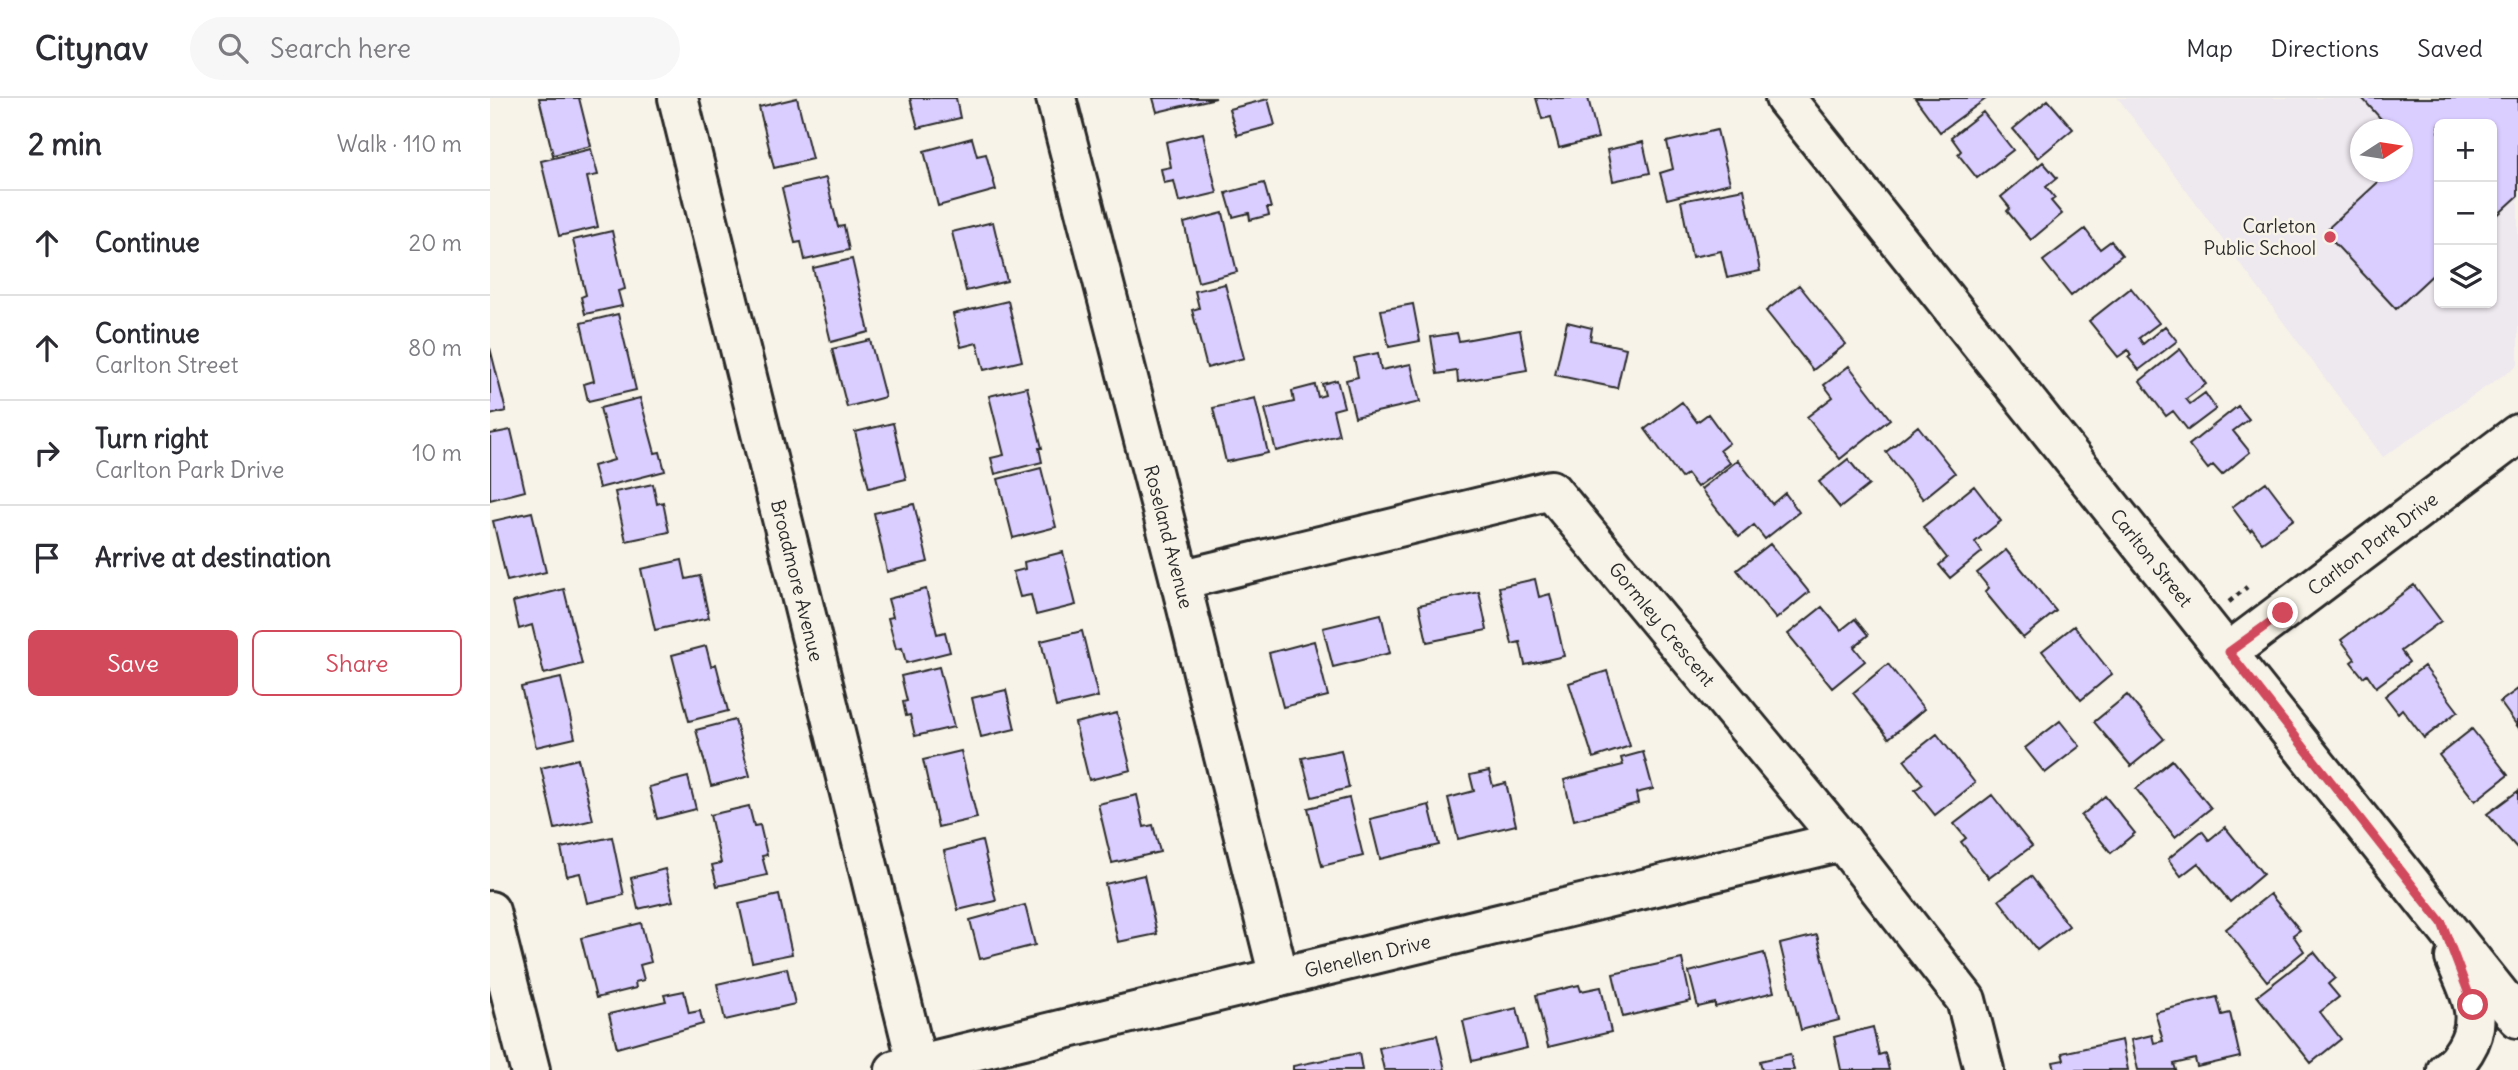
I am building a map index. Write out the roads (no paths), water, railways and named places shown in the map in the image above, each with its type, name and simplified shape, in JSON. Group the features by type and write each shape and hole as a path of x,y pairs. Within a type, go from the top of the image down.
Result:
{"street":[{"name":"Broadmore Avenue","path":"678,98 906,1067"},
{"name":"Roseland Avenue","path":"1056,98 1279,977"},
{"name":"Carlton Street","path":"1785,98 2518,1017"},
{"name":"Carlton Park Drive","path":"2229,652 2518,435"},
{"name":"Gormley Crescent","path":"1180,580 1551,490 1842,841 1966,1000 1984,1070"},
{"name":"Glenellen Drive","path":"906,1067 1842,841"},
{"path":"490,911 530,1070"},
{"path":"2442,923 2473,1005 2476,1026 2473,1038 2456,1064 2447,1070"}],"place":[{"name":"Carleton Public School","path":"2330,237"}]}
